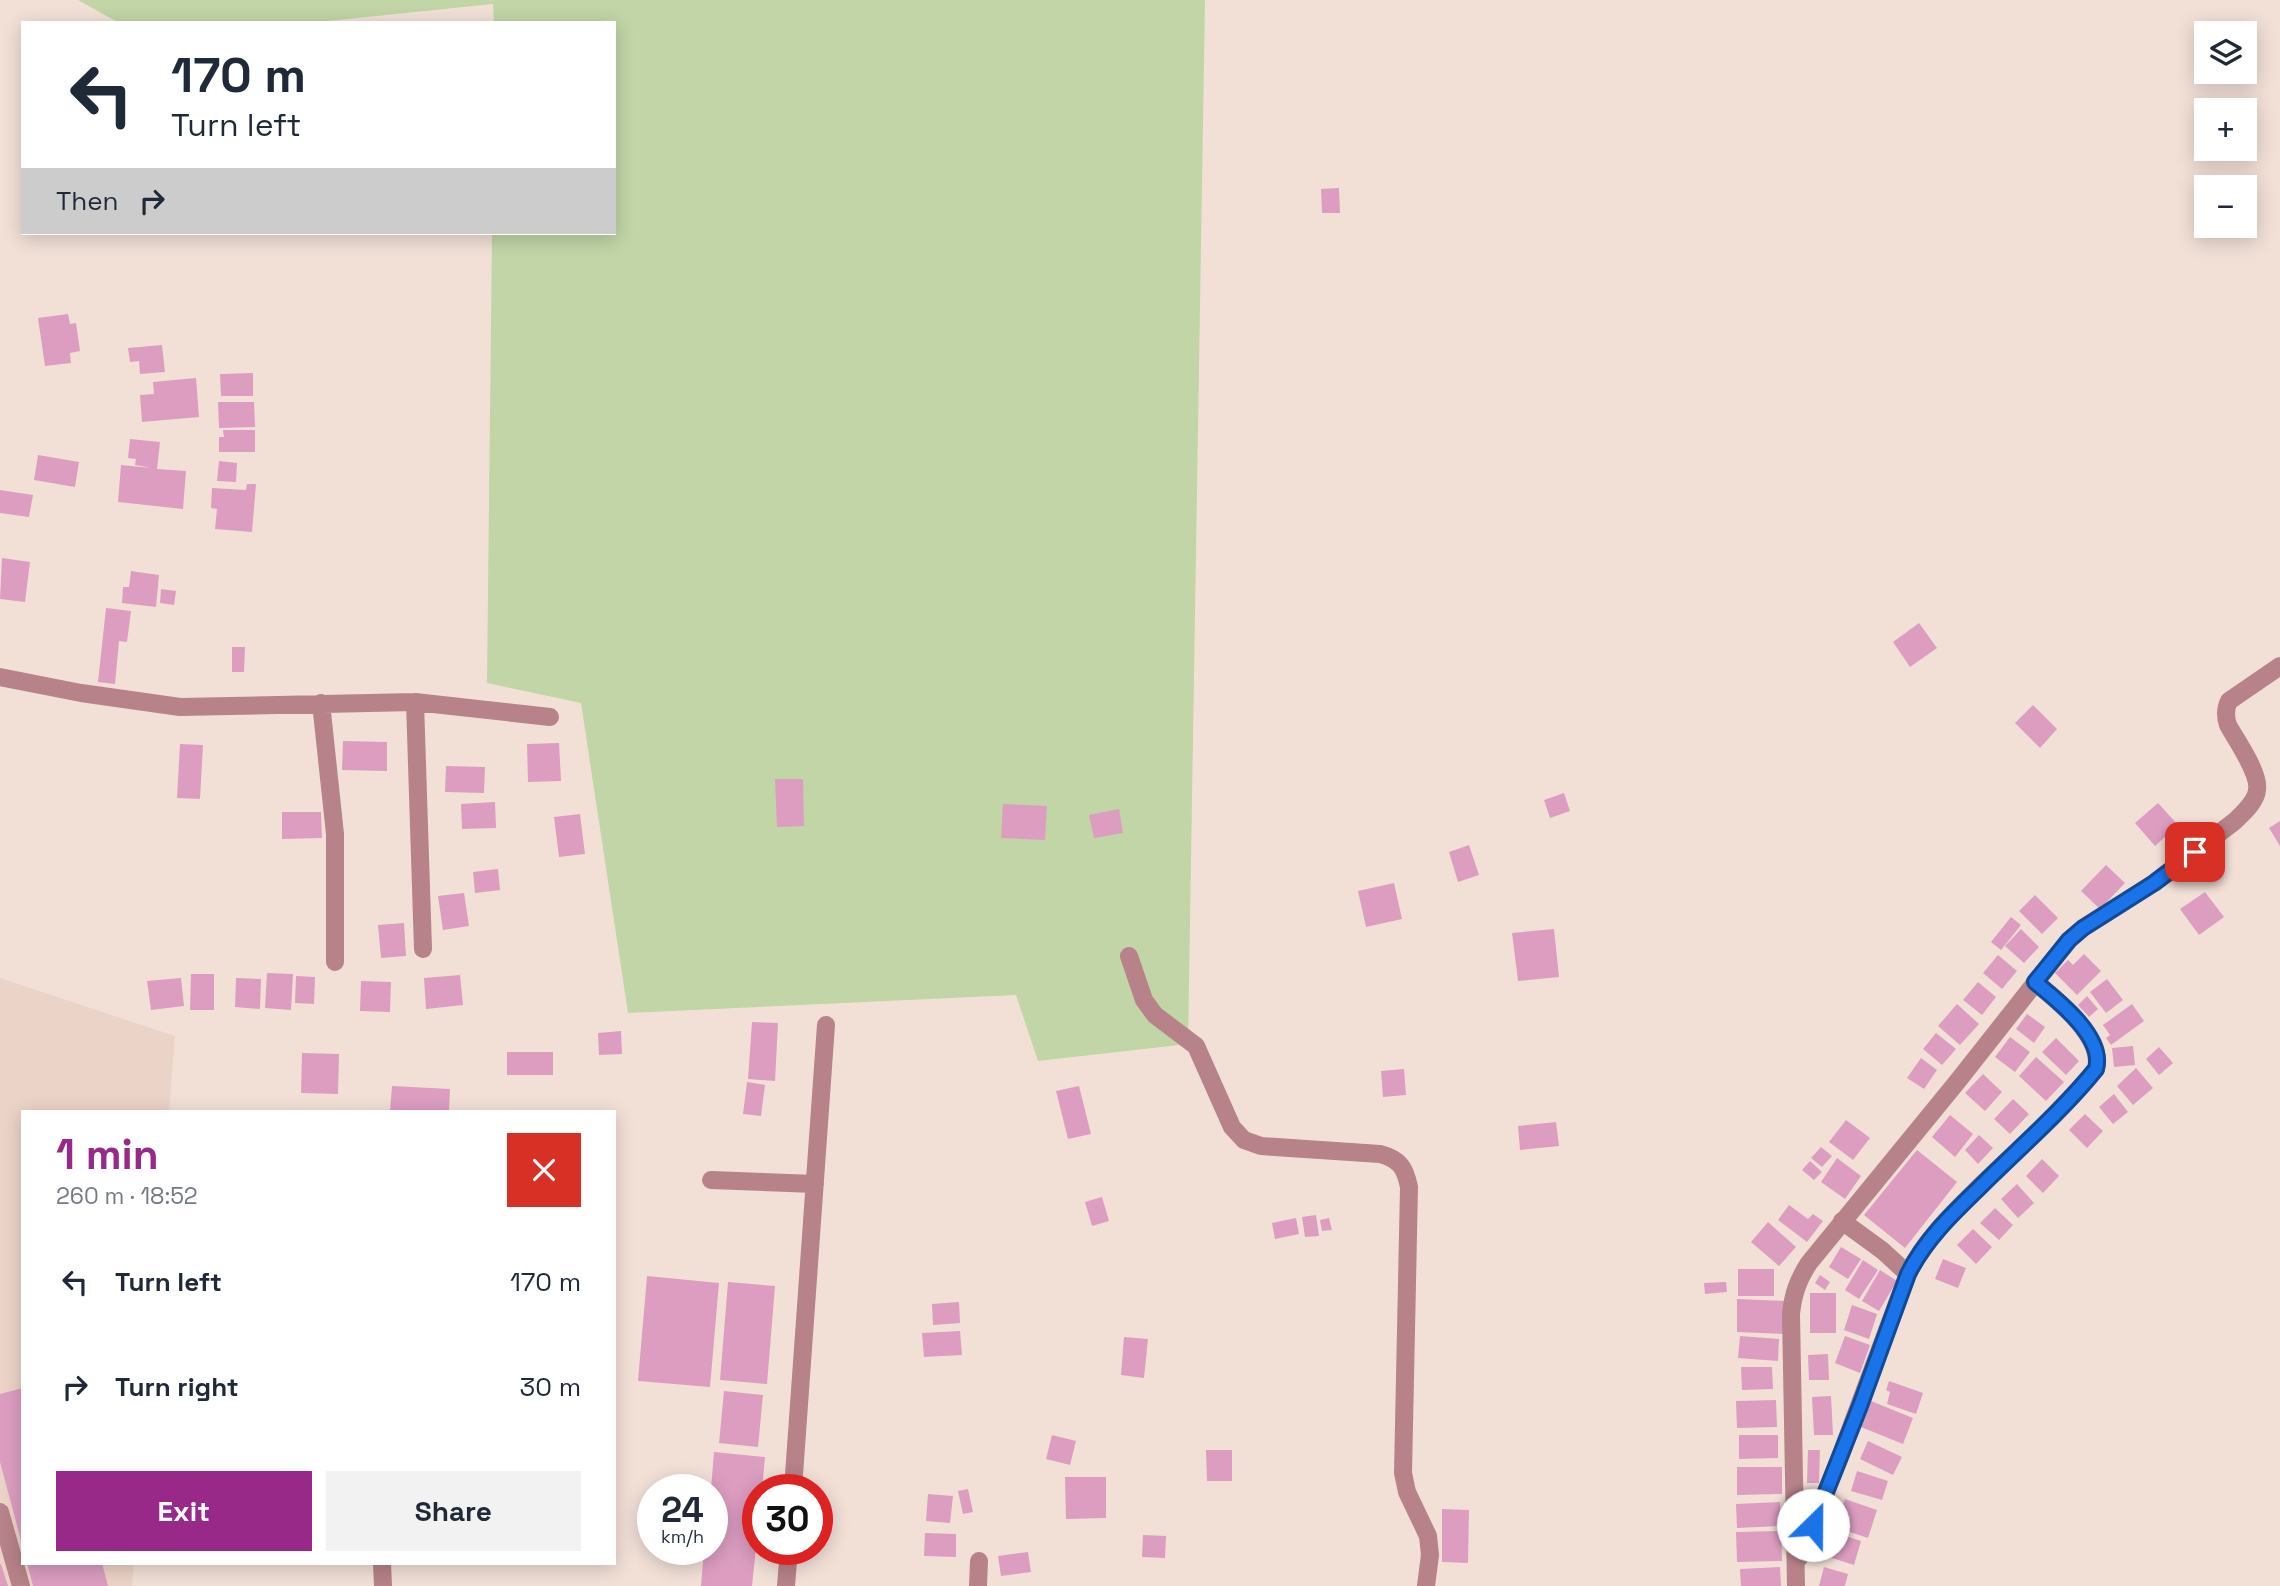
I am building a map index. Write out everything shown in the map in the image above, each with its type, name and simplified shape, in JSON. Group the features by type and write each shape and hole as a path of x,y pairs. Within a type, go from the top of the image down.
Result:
{"street":[{"path":"1796,1586 1791,1314 1798,1279 2069,940 2083,928 2154,883 2246,810 2257,790 2257,780 2228,725 2226,707 2229,701 2280,666"},
{"path":"0,677 81,693 180,707 415,702 551,717"},
{"path":"415,702 423,949"},
{"path":"321,703 334,834 335,962"},
{"path":"1129,956 1144,1000 1155,1015 1196,1046 1232,1127 1244,1140 1261,1146 1380,1154 1393,1157 1401,1164 1409,1187 1403,1473 1407,1492 1427,1536 1430,1555 1426,1586"},
{"path":"1796,1564 1840,1457 1908,1274 1930,1238 2096,1069 2096,1052 2079,1023 2035,982"},
{"path":"794,1474 826,1025"},
{"path":"711,1180 815,1184"},
{"path":"1842,1221 1883,1251 1908,1274"},
{"path":"0,1512 22,1586"},
{"path":"978,1586 979,1561"},
{"path":"382,1565 383,1586"},
{"path":"786,1586 788,1565"}],"shaded area":[{"path":"0,978 175,1036 169,1110 21,1110 21,1565 134,1565 132,1586 0,1586"}],"green space":[{"path":"78,0 1205,0 1188,1044 1038,1061 1016,995 628,1013 581,703 487,683 492,235 616,235 616,21 494,21 493,4 327,21 115,21"}],"building":[{"path":"1339,188 1340,213 1322,213 1321,189"},
{"path":"68,314 70,324 76,323 80,351 70,353 71,363 45,366 38,318"},
{"path":"162,345 165,372 140,374 139,361 130,362 128,348"},
{"path":"253,373 253,396 221,396 220,374"},
{"path":"196,378 199,417 142,422 140,395 154,394 153,382"},
{"path":"218,402 254,402 255,427 219,428"},
{"path":"223,430 255,430 255,452 219,452 219,437 224,437"},
{"path":"130,439 160,442 157,469 186,471 183,509 118,502 121,465 151,468 135,465 136,459 128,458"},
{"path":"38,455 79,462 75,487 34,480"},
{"path":"219,461 237,463 236,482 217,481"},
{"path":"247,484 256,484 252,532 215,529 217,509 211,508 212,488 246,490"},
{"path":"0,490 33,495 29,517 0,513"},
{"path":"2,558 30,562 25,602 0,599"},
{"path":"131,571 159,575 156,607 122,603 123,587 129,587"},
{"path":"161,589 176,591 174,605 160,603"},
{"path":"106,608 131,611 127,642 119,641 115,684 98,682"},
{"path":"1919,623 1937,648 1910,667 1893,642"},
{"path":"232,647 245,647 244,672 232,672"},
{"path":"2033,705 2057,729 2040,748 2015,723"},
{"path":"343,741 387,742 387,771 342,770"},
{"path":"559,743 561,781 528,782 527,744"},
{"path":"180,744 203,745 200,799 177,798"},
{"path":"446,766 485,767 484,793 445,792"},
{"path":"775,779 803,779 804,826 777,827"},
{"path":"1564,793 1570,811 1550,818 1544,800"},
{"path":"495,802 496,828 462,829 461,804"},
{"path":"2158,803 2178,825 2155,846 2135,823"},
{"path":"1003,804 1047,806 1045,840 1001,838"},
{"path":"1119,809 1123,833 1094,838 1089,815"},
{"path":"282,812 321,812 322,838 282,839"},
{"path":"580,814 585,854 559,857 554,817"},
{"path":"2280,821 2280,846 2269,828"},
{"path":"1469,845 1479,875 1458,882 1449,852"},
{"path":"2106,865 2125,883 2100,909 2081,891"},
{"path":"498,869 500,890 475,893 473,872"},
{"path":"1394,883 1402,919 1366,927 1358,891"},
{"path":"2205,892 2224,917 2199,935 2180,909"},
{"path":"464,893 469,926 443,930 438,896"},
{"path":"2035,895 2058,918 2042,934 2019,911"},
{"path":"2011,917 2021,925 2001,950 1991,942"},
{"path":"404,923 406,956 381,958 378,925"},
{"path":"1554,929 1559,977 1518,981 1512,933"},
{"path":"2021,929 2039,947 2024,963 2005,946"},
{"path":"2084,954 2101,971 2077,995 2055,973 2068,960 2073,965"},
{"path":"1998,955 2017,971 2002,989 1983,973"},
{"path":"267,973 293,974 291,1010 265,1008"},
{"path":"191,974 214,974 214,1010 190,1010"},
{"path":"460,975 463,1005 426,1009 424,978"},
{"path":"296,976 315,977 314,1004 295,1003"},
{"path":"181,978 184,1006 151,1010 147,981"},
{"path":"236,978 261,979 260,1009 235,1007"},
{"path":"2107,979 2123,1000 2106,1013 2090,992"},
{"path":"361,981 391,982 390,1012 360,1011"},
{"path":"1978,982 1996,997 1982,1015 1963,1000"},
{"path":"2087,996 2098,1009 2089,1017 2078,1005"},
{"path":"1957,1004 1979,1024 1960,1045 1938,1026"},
{"path":"2132,1004 2144,1021 2111,1045 2106,1038 2110,1035 2103,1025"},
{"path":"2027,1014 2045,1027 2034,1043 2016,1029"},
{"path":"752,1022 778,1023 775,1081 748,1079"},
{"path":"621,1031 622,1054 599,1055 598,1033"},
{"path":"1936,1033 1956,1049 1942,1065 1923,1049"},
{"path":"2010,1037 2030,1052 2015,1072 1995,1057"},
{"path":"2056,1038 2079,1061 2066,1075 2042,1052"},
{"path":"2133,1046 2135,1065 2114,1067 2112,1048"},
{"path":"2159,1047 2173,1063 2159,1075 2146,1059"},
{"path":"507,1052 553,1052 553,1075 507,1075"},
{"path":"302,1053 339,1054 338,1094 301,1093"},
{"path":"2036,1057 2064,1082 2046,1101 2019,1076"},
{"path":"1921,1058 1937,1070 1924,1089 1907,1078"},
{"path":"2136,1068 2153,1088 2133,1105 2117,1086"},
{"path":"1404,1069 1406,1095 1383,1097 1381,1071"},
{"path":"1983,1074 2002,1092 1985,1111 1965,1093"},
{"path":"747,1082 765,1085 761,1116 743,1114"},
{"path":"392,1086 450,1089 449,1110 390,1110"},
{"path":"1079,1086 1091,1134 1068,1139 1056,1091"},
{"path":"2114,1094 2128,1112 2113,1124 2099,1107"},
{"path":"2013,1099 2029,1114 2010,1134 1994,1119"},
{"path":"2085,1114 2103,1131 2087,1148 2069,1130"},
{"path":"1950,1115 1973,1134 1955,1157 1932,1137"},
{"path":"1846,1120 1870,1138 1853,1160 1829,1142"},
{"path":"1556,1122 1559,1146 1520,1150 1518,1126"},
{"path":"1979,1135 1993,1148 1978,1164 1965,1150"},
{"path":"1821,1147 1832,1156 1822,1167 1811,1158"},
{"path":"1917,1150 1957,1182 1905,1248 1864,1215"},
{"path":"1837,1158 1861,1176 1845,1199 1821,1182"},
{"path":"2042,1159 2059,1176 2043,1193 2026,1176"},
{"path":"1810,1161 1822,1172 1814,1180 1802,1170"},
{"path":"2017,1184 2034,1203 2018,1218 2001,1199"},
{"path":"1102,1197 1109,1221 1092,1226 1085,1202"},
{"path":"1789,1205 1808,1219 1813,1214 1823,1221 1807,1242 1778,1220"},
{"path":"1995,1208 2013,1225 1999,1240 1980,1223"},
{"path":"1316,1215 1319,1236 1305,1237 1302,1217"},
{"path":"1296,1218 1299,1234 1275,1239 1272,1223"},
{"path":"1329,1218 1332,1230 1322,1231 1320,1220"},
{"path":"1768,1222 1796,1247 1779,1266 1751,1242"},
{"path":"1973,1229 1992,1247 1976,1264 1957,1245"},
{"path":"1841,1247 1861,1259 1848,1279 1829,1267"},
{"path":"1943,1259 1966,1268 1958,1288 1935,1279"},
{"path":"1863,1260 1878,1270 1859,1299 1845,1290"},
{"path":"1738,1269 1774,1269 1774,1296 1738,1296"},
{"path":"1880,1270 1897,1281 1879,1311 1862,1301"},
{"path":"1820,1275 1830,1282 1825,1290 1815,1283"},
{"path":"647,1276 719,1283 710,1387 638,1381"},
{"path":"728,1282 775,1286 767,1384 720,1380"},
{"path":"1726,1282 1727,1292 1705,1294 1704,1283"},
{"path":"1810,1293 1836,1293 1836,1333 1810,1333"},
{"path":"1737,1299 1785,1301 1784,1334 1737,1332"},
{"path":"959,1302 960,1323 933,1325 932,1304"},
{"path":"1852,1305 1877,1314 1869,1339 1844,1330"},
{"path":"960,1331 962,1355 924,1357 922,1333"},
{"path":"1740,1336 1779,1339 1778,1361 1738,1358"},
{"path":"1845,1336 1870,1345 1860,1373 1835,1363"},
{"path":"1124,1337 1148,1339 1144,1378 1121,1375"},
{"path":"1828,1354 1829,1380 1809,1380 1808,1355"},
{"path":"1741,1367 1772,1367 1773,1389 1742,1390"},
{"path":"1889,1381 1923,1393 1916,1414 1887,1404 1890,1392 1886,1390"},
{"path":"21,1389 21,1540 0,1462 0,1394"},
{"path":"724,1391 763,1395 758,1447 719,1443"},
{"path":"1831,1396 1833,1435 1814,1435 1812,1397"},
{"path":"1776,1400 1777,1427 1737,1428 1736,1401"},
{"path":"1871,1401 1913,1418 1903,1444 1861,1427"},
{"path":"1052,1435 1076,1441 1070,1465 1046,1459"},
{"path":"1739,1435 1778,1435 1778,1458 1739,1459"},
{"path":"1868,1441 1902,1457 1893,1475 1860,1459"},
{"path":"1206,1450 1232,1450 1232,1481 1207,1481"},
{"path":"1808,1450 1820,1450 1819,1483 1807,1483"},
{"path":"714,1452 765,1457 763,1474 742,1474 742,1565 754,1565 752,1586 701,1586 703,1565 728,1565 728,1474 712,1474"},
{"path":"1737,1467 1782,1467 1782,1494 1737,1495"},
{"path":"1857,1471 1888,1481 1882,1500 1851,1491"},
{"path":"1065,1477 1106,1477 1106,1518 1066,1519"},
{"path":"968,1489 973,1512 963,1514 958,1491"},
{"path":"928,1494 953,1496 950,1523 926,1521"},
{"path":"1845,1499 1877,1510 1868,1538 1835,1527"},
{"path":"1780,1502 1781,1526 1737,1528 1736,1504"},
{"path":"1442,1509 1469,1510 1468,1563 1442,1562"},
{"path":"1781,1531 1782,1561 1737,1562 1736,1532"},
{"path":"925,1533 956,1534 956,1557 924,1556"},
{"path":"1840,1534 1861,1541 1854,1565 1832,1558"},
{"path":"1143,1535 1166,1536 1165,1558 1142,1557"},
{"path":"1028,1552 1031,1572 1001,1576 998,1556"},
{"path":"1,1564 8,1586 0,1586"},
{"path":"28,1565 103,1565 108,1586 33,1586"},
{"path":"1780,1567 1781,1586 1741,1586 1740,1569"},
{"path":"1824,1567 1848,1574 1845,1586 1819,1586"}],"route":[{"path":"1813,1525 1916,1257 1954,1212 2096,1069 2096,1052 2079,1023 2035,982 2069,940 2083,928 2154,883 2195,852"}]}
